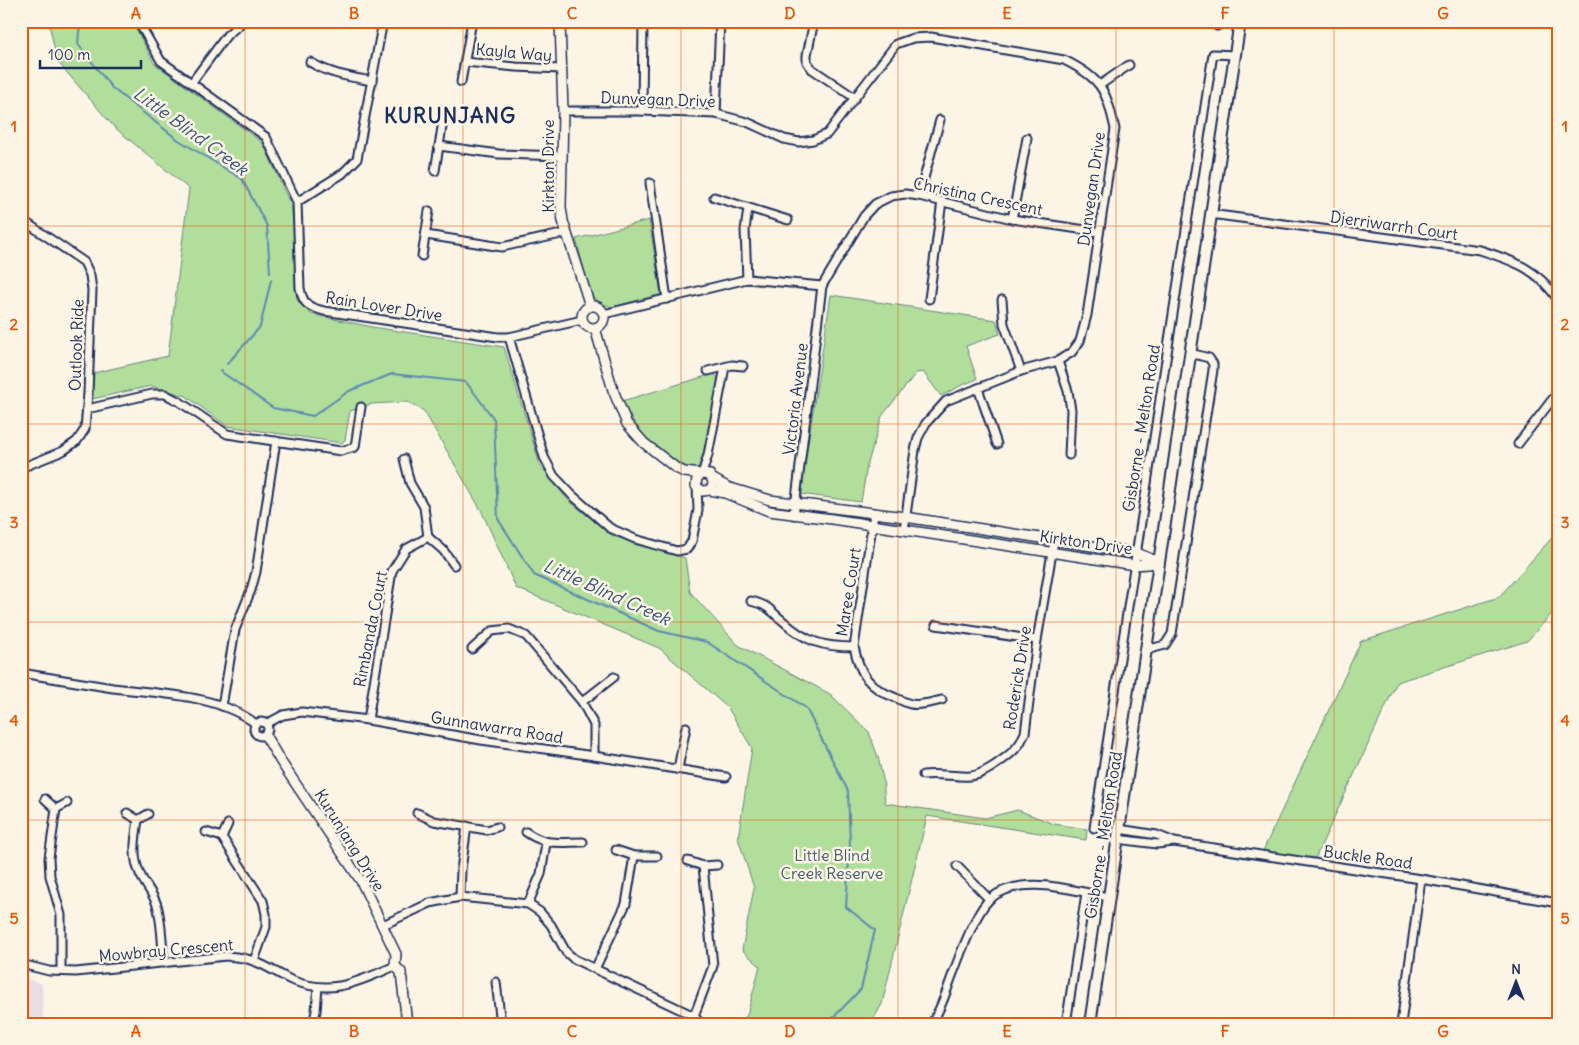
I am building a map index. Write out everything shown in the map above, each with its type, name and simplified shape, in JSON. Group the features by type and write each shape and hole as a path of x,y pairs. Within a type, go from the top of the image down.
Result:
{"main road":[{"name":"Gisborne - Melton Road","path":"1090,1024 1240,21"}],"street":[{"name":"Rain Lover Drive","path":"138,21 161,61 266,137 297,202 300,288 305,303 324,311 498,337 510,336"},
{"path":"297,202 342,174 357,159 383,21"},
{"name":"Kayla Way","path":"461,82 472,21"},
{"name":"Kirkton Drive","path":"560,21 563,110 561,207 566,233 590,306"},
{"path":"642,111 643,21"},
{"path":"716,114 720,21"},
{"path":"814,21 807,62 812,70 855,98"},
{"path":"192,82 226,35 239,25"},
{"name":"Dunvegan Drive","path":"563,110 716,114 747,122 784,139 799,142 813,140 827,134 896,44 913,38 931,37 1064,60 1083,69 1100,85 1109,100 1115,128 1087,316 1080,341 1072,352 1058,361 1021,371 946,401 926,423 918,438 904,530"},
{"name":"Gisborne - Melton Road","path":"1094,828 1213,54 1235,55"},
{"path":"310,62 325,71 372,81"},
{"name":"Kayla Way","path":"465,62 561,69"},
{"path":"1100,85 1129,65"},
{"path":"919,196 940,120"},
{"path":"435,171 444,121"},
{"path":"1012,220 1027,138"},
{"path":"439,146 498,154 561,156"},
{"path":"650,184 667,299"},
{"name":"Christina Crescent","path":"822,286 864,216 875,204 891,196 905,194 919,196 1012,220 1098,232"},
{"path":"714,197 788,220"},
{"path":"929,299 942,201"},
{"path":"747,279 745,230 748,209"},
{"path":"422,256 429,212"},
{"name":"Djerriwarrh Court","path":"1210,214 1480,250 1512,260 1538,275 1558,300"},
{"name":"Outlook Ride","path":"21,219 84,262 90,275 92,290 85,429 77,442 63,451 21,468"},
{"path":"426,235 502,247 566,233"},
{"path":"604,314 747,279 822,286"},
{"name":"Victoria Avenue","path":"794,515 822,286"},
{"path":"1002,300 1004,324 1021,371"},
{"path":"582,320 584,310 590,306 598,307 604,314"},
{"path":"595,328 602,322 604,314"},
{"path":"582,320 510,336 544,457 554,476 572,495 610,528 634,539 677,552 687,549 692,541 698,510 697,478 701,474 708,455 725,367"},
{"path":"582,320 589,327 595,328"},
{"path":"595,328 613,390 627,424 657,455 684,472 702,491 709,490"},
{"path":"1146,650 1165,645 1172,634 1213,370 1213,364 1209,358 1190,353"},
{"path":"1058,361 1068,391 1070,410 1069,455"},
{"path":"708,371 732,365 743,366"},
{"path":"978,388 997,444"},
{"path":"1518,444 1558,392"},
{"path":"87,409 152,394 165,394 227,434 341,451 355,447 360,408"},
{"path":"222,706 235,630 256,572 276,441"},
{"path":"698,510 713,485 708,455"},
{"path":"404,459 410,484 424,507 428,537 444,550 454,565"},
{"path":"684,472 707,474 712,478"},
{"name":"Kirkton Drive","path":"712,478 727,487 770,500 905,517 1137,553 1159,562"},
{"name":"Kirkton Drive","path":"709,490 725,493 768,511 1135,565 1159,562"},
{"name":"Maree Court","path":"874,513 854,647 857,660 866,680 880,692 911,704 927,704 942,700"},
{"name":"Rimbanda Court","path":"368,720 392,571 406,549 428,537"},
{"name":"Roderick Drive","path":"923,775 972,776 981,773 1012,752 1020,743 1025,732 1037,640 1054,541"},
{"path":"751,601 765,604 783,622 809,641 837,647 854,647"},
{"path":"936,625 1037,640"},
{"path":"472,649 492,631 510,629 526,636 582,702 594,725 594,756"},
{"path":"21,673 204,700 222,706 248,718 256,724"},
{"path":"582,702 614,677"},
{"name":"Gunnawarra Road","path":"266,724 283,715 302,712 368,720 481,740 726,777"},
{"path":"262,722 266,724 268,731 266,734 261,736 257,734 254,728 256,724 262,722"},
{"path":"678,769 686,727"},
{"name":"Kurunjang Drive","path":"266,734 281,762 361,881 383,925 396,954 395,966 402,972 407,1024"},
{"path":"44,799 56,809"},
{"path":"56,809 68,803"},
{"path":"56,809 49,858 50,876 61,915 61,971"},
{"path":"127,813 138,820"},
{"path":"417,813 434,821 487,830 497,827"},
{"path":"148,814 138,820 134,843 140,874 157,906 164,964"},
{"path":"222,837 228,824"},
{"path":"460,897 461,870 467,826"},
{"path":"206,832 222,837 263,901 266,927 254,961"},
{"path":"526,832 534,839 546,843 583,842"},
{"name":"Buckle Road","path":"1118,834 1156,844 1174,842 1422,879 1558,903"},
{"path":"528,904 541,874 546,843"},
{"path":"616,850 634,856 657,856"},
{"path":"595,969 626,904 634,856"},
{"path":"688,861 703,866 717,865"},
{"path":"694,1016 713,966 703,866"},
{"path":"957,866 989,900"},
{"path":"1401,1024 1422,879"},
{"path":"935,1023 965,943 976,920 989,900 1011,887 1028,885 1109,897"},
{"name":"Gisborne - Melton Road","path":"1066,1024 1086,893"},
{"path":"383,925 430,903 460,897 528,904 540,912 551,925 566,952 574,959 694,1016 701,1024"},
{"name":"Mowbray Crescent","path":"21,964 49,971 76,972 226,956 254,961 291,980 318,987 332,988 348,985 395,966"},
{"path":"496,982 501,1024"},
{"path":"313,1024 318,987"}],"shaded area":[{"path":"21,977 42,984 43,1024 21,1024"}],"green space":[{"name":"Little Blind Creek Reserve","path":"52,21 132,21 154,63 263,143 292,208 297,300 311,314 372,327 504,347 540,465 568,500 613,536 685,558 690,592 738,645 830,694 869,732 883,779 885,803 985,818 1018,810 1054,824 1087,829 1086,840 927,816 882,1004 871,1024 738,1024 747,1015 760,966 742,950 754,888 738,838 752,748 728,708 659,648 516,588 482,512 424,411 408,402 371,404 350,411 345,440 342,443 227,426 186,396 151,386 92,399 93,373 168,356 189,189 114,127 57,61 50,28"},
{"path":"649,220 661,294 612,307 603,304 591,296 576,239"},
{"path":"831,295 996,320 1000,334 966,346 977,379 941,396 923,372 916,373 882,416 867,466 861,502 800,494"},
{"path":"713,374 719,378 703,455 698,470 674,460 652,444 635,423 622,401"},
{"path":"1558,531 1558,607 1527,641 1397,682 1313,863 1261,855 1361,641 1499,597"}],"waterway":[{"name":"Little Blind Creek","path":"80,21 78,44 112,88 177,139 242,179 267,226 270,273"},
{"name":"Little Blind Creek","path":"227,364 260,327 271,280"},
{"name":"Little Blind Creek","path":"222,370 220,371 273,408 313,416 349,391 392,374 466,382 494,419 498,519 534,575 659,631 707,642 806,708 848,791 850,844 846,907 875,930 861,989 827,1024"}],"district":[{"name":"KURUNJANG","path":"450,115"}]}
